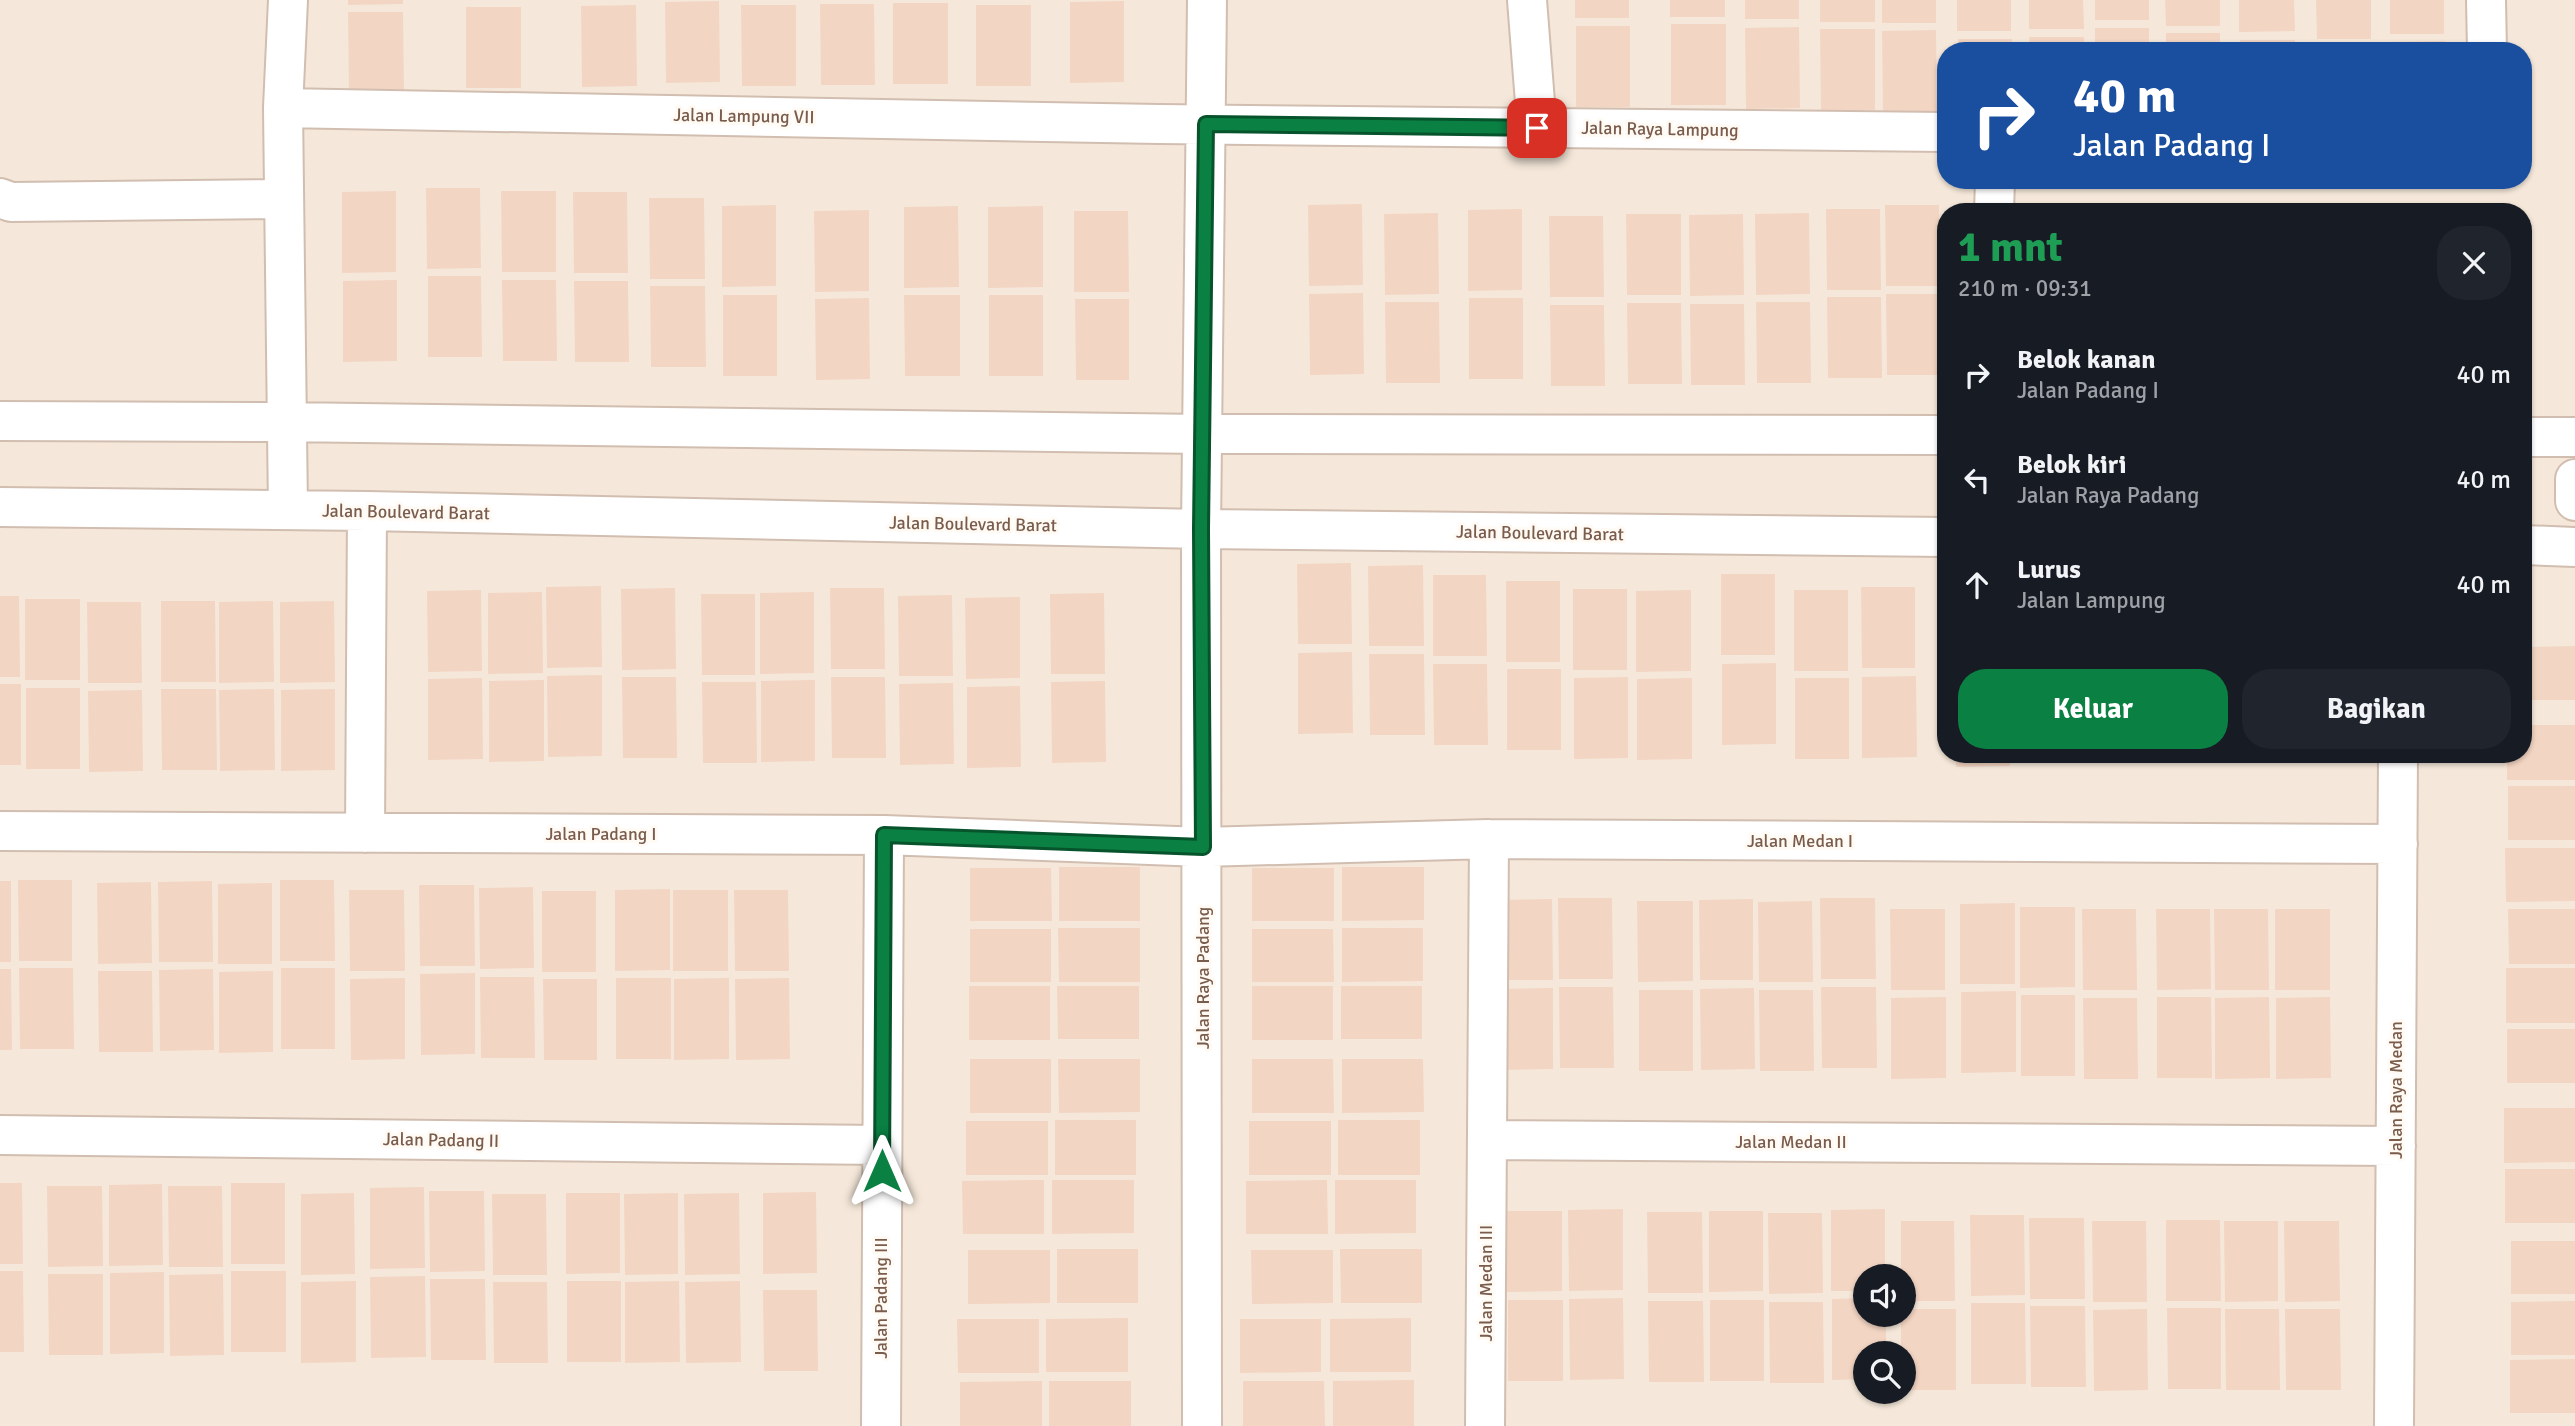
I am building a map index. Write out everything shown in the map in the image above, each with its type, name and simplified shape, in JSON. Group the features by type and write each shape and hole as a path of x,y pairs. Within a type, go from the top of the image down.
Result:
{"street":[{"path":"288,0 283,108 288,510"},
{"name":"Jalan Raya Padang","path":"1202,1426 1201,529 1207,0"},
{"path":"1527,0 1537,128"},
{"path":"2486,0 2487,42"},
{"name":"Jalan Lampung VII","path":"283,108 1206,124"},
{"name":"Jalan Raya Lampung","path":"1206,124 1937,132"},
{"path":"0,198 10,202 284,199"},
{"path":"0,421 1202,433 1937,435"},
{"path":"2532,437 2575,437"},
{"path":"2575,479 2575,501"},
{"name":"Jalan Boulevard Barat","path":"0,507 367,511 1201,529 1937,537"},
{"path":"365,833 367,511"},
{"path":"2532,545 2575,547"},
{"name":"Jalan Raya Medan","path":"2394,1426 2398,763"},
{"name":"Jalan Padang I","path":"0,831 884,835 1203,847"},
{"name":"Jalan Padang III","path":"881,1426 884,835"},
{"path":"1487,1140 1489,839"},
{"name":"Jalan Medan I","path":"1203,847 1489,839 2398,844"},
{"name":"Jalan Padang II","path":"0,1135 882,1145"},
{"name":"Jalan Medan II","path":"1487,1140 2396,1146"},
{"name":"Jalan Medan III","path":"1485,1426 1487,1140"}],"shaded area":[{"path":"0,0 2575,0 2575,1426 0,1426"}],"building":[{"path":"348,0 403,0 403,4 348,5"},
{"path":"1575,0 1629,0 1629,18 1575,18"},
{"path":"1670,0 1725,0 1725,17 1670,17"},
{"path":"1745,0 1799,0 1799,19 1745,19"},
{"path":"1820,0 1875,0 1875,22 1820,22"},
{"path":"1882,0 1936,0 1936,23 1882,23"},
{"path":"1957,0 2011,0 2011,31 1957,31"},
{"path":"2029,0 2083,0 2084,29 2029,29"},
{"path":"2095,0 2149,0 2149,20 2095,20"},
{"path":"2165,0 2220,0 2220,26 2166,26"},
{"path":"2239,0 2294,0 2295,31 2239,32"},
{"path":"2316,0 2371,0 2371,39 2317,39"},
{"path":"2390,0 2444,0 2444,34 2390,34"},
{"path":"719,1 720,82 666,83 665,2"},
{"path":"1124,1 1124,82 1070,83 1070,2"},
{"path":"893,3 948,3 948,84 893,84"},
{"path":"820,4 874,4 875,85 821,85"},
{"path":"636,5 637,86 582,87 581,6"},
{"path":"741,5 796,5 796,86 742,86"},
{"path":"976,5 1031,5 1031,86 976,86"},
{"path":"466,7 521,7 521,88 466,88"},
{"path":"348,12 403,12 404,93 349,93"},
{"path":"1671,24 1726,24 1726,105 1671,105"},
{"path":"1576,26 1630,26 1630,107 1576,107"},
{"path":"1799,27 1800,108 1746,109 1745,28"},
{"path":"2095,28 2149,28 2149,42 2095,42"},
{"path":"1820,29 1875,29 1875,110 1821,110"},
{"path":"1936,30 1937,111 1883,112 1882,31"},
{"path":"2166,33 2220,33 2220,42 2166,42"},
{"path":"2029,37 2084,37 2084,42 2029,42"},
{"path":"1958,39 2012,39 2012,42 1958,42"},
{"path":"2240,40 2295,40 2295,42"},
{"path":"426,188 480,188 481,268 427,269"},
{"path":"396,191 396,272 342,273 342,192"},
{"path":"501,191 556,191 556,272 502,272"},
{"path":"573,192 627,192 628,273 574,273"},
{"path":"649,198 704,198 705,279 650,279"},
{"path":"1362,204 1363,285 1309,286 1308,205"},
{"path":"776,205 776,286 722,287 722,206"},
{"path":"1885,205 1937,205 1937,286 1886,286"},
{"path":"958,206 959,287 904,288 904,207"},
{"path":"1043,206 1043,287 988,288 988,207"},
{"path":"1522,209 1522,290 1468,291 1468,210"},
{"path":"1826,209 1880,209 1881,290 1827,290"},
{"path":"869,210 869,291 815,292 814,211"},
{"path":"1074,211 1128,211 1129,292 1074,292"},
{"path":"1438,213 1439,294 1385,295 1384,214"},
{"path":"1809,213 1810,294 1756,295 1755,214"},
{"path":"1626,214 1681,214 1681,295 1627,295"},
{"path":"1743,214 1744,295 1690,296 1689,215"},
{"path":"1549,216 1603,216 1604,297 1550,297"},
{"path":"428,276 481,276 482,357 428,357"},
{"path":"397,280 397,361 343,362 343,281"},
{"path":"502,280 556,280 557,361 503,361"},
{"path":"574,281 628,281 629,362 575,362"},
{"path":"650,286 705,286 706,367 651,367"},
{"path":"1363,293 1364,374 1310,375 1309,294"},
{"path":"1886,294 1937,294 1937,375 1887,375"},
{"path":"723,295 777,295 777,376 723,376"},
{"path":"904,295 960,295 960,376 905,376"},
{"path":"989,295 1043,295 1043,376 989,376"},
{"path":"1827,297 1881,297 1882,378 1828,378"},
{"path":"869,298 870,379 816,380 815,299"},
{"path":"1469,298 1523,298 1523,379 1469,379"},
{"path":"1075,299 1129,299 1129,380 1076,380"},
{"path":"1385,302 1439,302 1440,383 1386,383"},
{"path":"1756,302 1810,302 1811,383 1757,383"},
{"path":"1627,303 1681,303 1682,384 1628,384"},
{"path":"1690,304 1744,304 1745,385 1691,385"},
{"path":"1550,305 1604,305 1605,386 1551,386"},
{"path":"1351,563 1352,644 1298,644 1297,564"},
{"path":"1423,565 1424,646 1369,646 1368,566"},
{"path":"1721,574 1775,574 1775,655 1721,655"},
{"path":"1433,575 1486,575 1487,656 1433,656"},
{"path":"1506,581 1560,581 1560,662 1506,662"},
{"path":"601,586 602,667 547,668 546,587"},
{"path":"1861,587 1915,587 1915,668 1862,668"},
{"path":"675,588 676,669 622,670 621,589"},
{"path":"830,588 884,588 885,669 831,669"},
{"path":"1573,589 1627,589 1627,670 1573,670"},
{"path":"481,590 482,671 428,672 427,591"},
{"path":"1691,590 1691,671 1636,672 1636,591"},
{"path":"1794,590 1848,590 1848,671 1794,671"},
{"path":"542,592 543,673 488,674 488,593"},
{"path":"814,592 814,673 760,674 760,593"},
{"path":"1104,593 1105,674 1051,674 1050,594"},
{"path":"701,594 755,594 755,675 702,675"},
{"path":"952,595 953,676 899,676 898,596"},
{"path":"0,596 19,596 20,677 0,677"},
{"path":"1020,597 1020,678 966,679 965,598"},
{"path":"25,599 80,599 80,680 25,680"},
{"path":"161,601 215,601 216,682 161,682"},
{"path":"273,601 274,682 219,683 219,602"},
{"path":"334,601 335,682 280,683 280,602"},
{"path":"87,602 141,602 142,683 88,683"},
{"path":"2575,646 2575,700 2532,700 2532,647"},
{"path":"1352,652 1353,733 1298,734 1298,653"},
{"path":"1369,654 1424,654 1425,735 1370,735"},
{"path":"1776,663 1776,744 1722,745 1722,664"},
{"path":"1433,664 1487,664 1488,745 1434,745"},
{"path":"1507,669 1561,669 1561,750 1507,750"},
{"path":"602,675 602,756 548,757 547,676"},
{"path":"1916,676 1917,757 1862,758 1862,677"},
{"path":"622,677 676,677 677,758 623,758"},
{"path":"831,677 885,677 886,758 832,758"},
{"path":"1628,677 1628,758 1574,759 1574,678"},
{"path":"482,678 483,759 428,760 428,679"},
{"path":"1692,678 1692,759 1637,760 1637,679"},
{"path":"1795,678 1849,678 1849,759 1795,759"},
{"path":"544,680 544,761 489,762 489,681"},
{"path":"815,680 815,761 761,762 761,681"},
{"path":"1105,681 1106,762 1052,763 1051,682"},
{"path":"702,682 756,682 757,763 703,763"},
{"path":"953,683 954,764 900,765 899,684"},
{"path":"0,684 21,684 21,765 0,765"},
{"path":"1020,686 1021,767 967,768 967,687"},
{"path":"26,688 80,688 80,769 26,769"},
{"path":"161,689 216,689 217,770 162,770"},
{"path":"274,689 275,770 220,771 219,690"},
{"path":"335,689 335,770 281,771 281,690"},
{"path":"142,690 143,771 89,772 88,691"},
{"path":"2532,725 2575,725 2575,780 2507,780 2507,763 2532,763"},
{"path":"1956,763 2010,763 2010,766 1956,767"},
{"path":"2508,786 2575,786 2575,840 2508,840"},
{"path":"2505,848 2575,848 2575,901 2506,902"},
{"path":"1059,867 1140,867 1140,921 1059,921"},
{"path":"1342,867 1424,867 1424,920 1342,921"},
{"path":"970,868 1051,868 1052,921 970,921"},
{"path":"1252,868 1334,868 1334,921 1252,921"},
{"path":"18,880 72,880 72,961 19,961"},
{"path":"280,880 334,880 335,961 280,961"},
{"path":"0,881 11,881 11,962 0,962"},
{"path":"212,881 213,962 159,962 158,882"},
{"path":"151,882 152,963 98,964 97,883"},
{"path":"272,883 272,964 218,964 218,884"},
{"path":"419,885 474,885 475,966 420,966"},
{"path":"533,887 534,968 480,969 479,888"},
{"path":"670,889 670,970 615,971 615,890"},
{"path":"349,890 404,890 405,971 350,971"},
{"path":"673,890 728,890 728,971 673,971"},
{"path":"734,890 788,890 789,971 735,971"},
{"path":"542,891 596,891 596,972 542,972"},
{"path":"1558,898 1612,898 1613,979 1559,979"},
{"path":"1820,898 1875,898 1876,979 1821,979"},
{"path":"1552,899 1553,980 1498,980 1497,900"},
{"path":"1753,899 1753,980 1700,980 1699,900"},
{"path":"1637,901 1693,901 1693,981 1638,982"},
{"path":"1812,901 1813,982 1759,982 1758,902"},
{"path":"2015,903 2015,984 1960,984 1960,904"},
{"path":"2020,907 2075,907 2075,987 2020,988"},
{"path":"1890,909 1945,909 1945,990 1891,990"},
{"path":"2082,909 2136,909 2137,990 2083,990"},
{"path":"2156,909 2210,909 2211,989 2157,990"},
{"path":"2214,909 2268,909 2269,990 2215,990"},
{"path":"2275,909 2330,909 2330,990 2275,990"},
{"path":"2508,909 2575,909 2575,964 2509,964"},
{"path":"1058,928 1140,928 1140,982 1059,982"},
{"path":"1342,928 1423,928 1423,981 1342,982"},
{"path":"970,929 1051,929 1051,982 970,982"},
{"path":"1252,929 1333,929 1334,982 1252,982"},
{"path":"19,968 73,968 74,1049 20,1049"},
{"path":"281,968 335,968 335,1049 281,1049"},
{"path":"2506,968 2575,968 2575,1023 2506,1023"},
{"path":"0,969 11,969 12,1050 0,1050"},
{"path":"213,969 214,1050 160,1051 159,970"},
{"path":"98,971 152,971 153,1052 99,1052"},
{"path":"273,971 273,1052 219,1053 219,972"},
{"path":"475,973 475,1054 421,1055 420,974"},
{"path":"480,977 534,977 535,1058 481,1058"},
{"path":"405,978 405,1059 351,1060 350,979"},
{"path":"616,978 671,978 671,1059 616,1059"},
{"path":"729,978 729,1059 674,1060 674,979"},
{"path":"789,978 790,1059 736,1060 735,979"},
{"path":"543,979 597,979 597,1060 544,1060"},
{"path":"969,986 1050,986 1050,1040 969,1040"},
{"path":"1057,986 1139,986 1139,1039 1058,1039"},
{"path":"1252,986 1333,986 1333,1040 1252,1040"},
{"path":"1341,986 1422,986 1422,1039 1341,1039"},
{"path":"1559,987 1613,987 1614,1068 1560,1068"},
{"path":"1821,987 1876,987 1877,1068 1822,1068"},
{"path":"1553,988 1553,1069 1499,1070 1498,989"},
{"path":"1754,988 1755,1069 1701,1070 1700,989"},
{"path":"1639,990 1693,990 1693,1071 1639,1071"},
{"path":"1759,990 1813,990 1814,1071 1760,1071"},
{"path":"2016,991 2016,1072 1961,1073 1961,992"},
{"path":"2021,995 2075,995 2075,1076 2021,1076"},
{"path":"1946,997 1946,1078 1891,1079 1891,998"},
{"path":"2157,997 2211,997 2212,1078 2157,1078"},
{"path":"2269,997 2270,1078 2215,1079 2215,998"},
{"path":"2330,997 2331,1078 2276,1079 2276,998"},
{"path":"2083,998 2137,998 2138,1079 2084,1079"},
{"path":"2507,1029 2575,1029 2575,1083 2507,1083"},
{"path":"970,1059 1051,1059 1051,1113 970,1113"},
{"path":"1058,1059 1140,1059 1140,1112 1059,1113"},
{"path":"1252,1059 1333,1059 1334,1113 1252,1113"},
{"path":"1342,1059 1423,1059 1424,1112 1342,1113"},
{"path":"2504,1108 2575,1108 2575,1162 2504,1163"},
{"path":"1055,1120 1136,1120 1136,1175 1055,1175"},
{"path":"1338,1120 1420,1120 1420,1175 1338,1175"},
{"path":"966,1121 1048,1121 1048,1175 966,1175"},
{"path":"1249,1121 1331,1121 1331,1175 1249,1175"},
{"path":"2505,1169 2575,1169 2575,1223 2505,1223"},
{"path":"1044,1180 1044,1234 963,1234 962,1181"},
{"path":"1052,1180 1134,1180 1134,1233 1052,1234"},
{"path":"1327,1180 1328,1234 1246,1234 1246,1181"},
{"path":"1335,1180 1416,1180 1416,1233 1335,1234"},
{"path":"0,1183 22,1183 23,1264 0,1264"},
{"path":"231,1183 285,1183 285,1264 231,1264"},
{"path":"162,1184 163,1265 109,1266 109,1185"},
{"path":"47,1186 102,1186 103,1266 48,1267"},
{"path":"168,1186 222,1186 223,1267 169,1267"},
{"path":"424,1187 425,1268 370,1269 370,1188"},
{"path":"429,1191 484,1191 485,1271 430,1272"},
{"path":"816,1192 817,1273 763,1274 763,1193"},
{"path":"354,1193 355,1274 301,1275 301,1194"},
{"path":"566,1193 620,1193 620,1273 566,1274"},
{"path":"678,1193 678,1274 625,1275 624,1194"},
{"path":"739,1193 740,1274 685,1275 684,1194"},
{"path":"492,1194 546,1194 547,1275 493,1275"},
{"path":"1623,1209 1623,1290 1569,1291 1568,1210"},
{"path":"1885,1209 1885,1264 1853,1264 1853,1291 1831,1291 1831,1210"},
{"path":"1507,1211 1562,1211 1562,1291 1507,1292"},
{"path":"1709,1211 1763,1211 1763,1291 1709,1292"},
{"path":"1647,1212 1702,1212 1703,1293 1648,1293"},
{"path":"1768,1213 1822,1213 1823,1293 1769,1294"},
{"path":"1970,1215 2024,1215 2025,1295 1971,1296"},
{"path":"2029,1218 2084,1218 2085,1299 2030,1299"},
{"path":"2166,1220 2220,1220 2221,1301 2166,1301"},
{"path":"1901,1221 1954,1221 1955,1301 1916,1301 1916,1264 1901,1264"},
{"path":"2092,1221 2146,1221 2147,1302 2093,1302"},
{"path":"2224,1221 2278,1221 2278,1301 2225,1302"},
{"path":"2284,1221 2339,1221 2340,1301 2285,1302"},
{"path":"2511,1241 2575,1241 2575,1294 2511,1294"},
{"path":"1057,1249 1138,1249 1138,1303 1057,1303"},
{"path":"1340,1249 1422,1249 1422,1303 1341,1303"},
{"path":"968,1250 1050,1250 1050,1303 968,1304"},
{"path":"1251,1250 1333,1250 1333,1303 1252,1304"},
{"path":"0,1271 23,1271 24,1352 0,1352"},
{"path":"231,1271 286,1271 286,1352 231,1352"},
{"path":"164,1272 164,1353 110,1354 110,1273"},
{"path":"48,1274 103,1274 103,1355 49,1355"},
{"path":"223,1274 224,1355 170,1356 169,1275"},
{"path":"425,1276 426,1357 371,1358 370,1277"},
{"path":"430,1279 485,1279 486,1360 431,1360"},
{"path":"356,1281 356,1362 301,1363 301,1282"},
{"path":"567,1281 621,1281 621,1362 567,1362"},
{"path":"679,1281 680,1362 625,1363 625,1282"},
{"path":"740,1281 741,1362 686,1363 685,1282"},
{"path":"493,1282 547,1282 548,1363 494,1363"},
{"path":"763,1290 817,1290 818,1371 764,1371"},
{"path":"1623,1298 1624,1379 1570,1380 1569,1299"},
{"path":"1853,1298 1853,1327 1886,1327 1886,1341 1853,1341 1853,1379 1832,1380 1832,1299"},
{"path":"1508,1300 1563,1300 1563,1381 1508,1381"},
{"path":"1710,1300 1764,1300 1764,1381 1710,1381"},
{"path":"1648,1301 1703,1301 1704,1382 1649,1382"},
{"path":"2575,1301 2575,1355 2511,1355 2511,1302"},
{"path":"1769,1302 1823,1302 1824,1383 1770,1383"},
{"path":"1971,1303 2025,1303 2026,1384 1971,1384"},
{"path":"2030,1306 2085,1306 2086,1387 2031,1387"},
{"path":"2167,1308 2221,1308 2221,1389 2168,1389"},
{"path":"1916,1309 1956,1309 1956,1390 1916,1390 1916,1341 1901,1341 1901,1327 1916,1327"},
{"path":"2147,1309 2148,1390 2094,1391 2093,1310"},
{"path":"2225,1309 2279,1309 2280,1390 2226,1390"},
{"path":"2285,1309 2340,1309 2341,1390 2286,1390"},
{"path":"1128,1318 1128,1372 1046,1372 1046,1319"},
{"path":"1411,1318 1411,1372 1330,1372 1330,1319"},
{"path":"957,1319 1039,1319 1039,1373 958,1373"},
{"path":"1240,1319 1321,1319 1321,1372 1240,1373"},
{"path":"2575,1359 2575,1413 2510,1413 2510,1360"},
{"path":"1414,1380 1414,1426 1333,1426 1333,1381"},
{"path":"1042,1381 1042,1426 960,1426 960,1382"},
{"path":"1049,1381 1131,1381 1131,1426 1049,1426"},
{"path":"1243,1381 1324,1381 1325,1426 1243,1426"}],"route":[{"path":"882,1171 884,835 1203,847 1201,529 1206,124 1537,128"}]}
